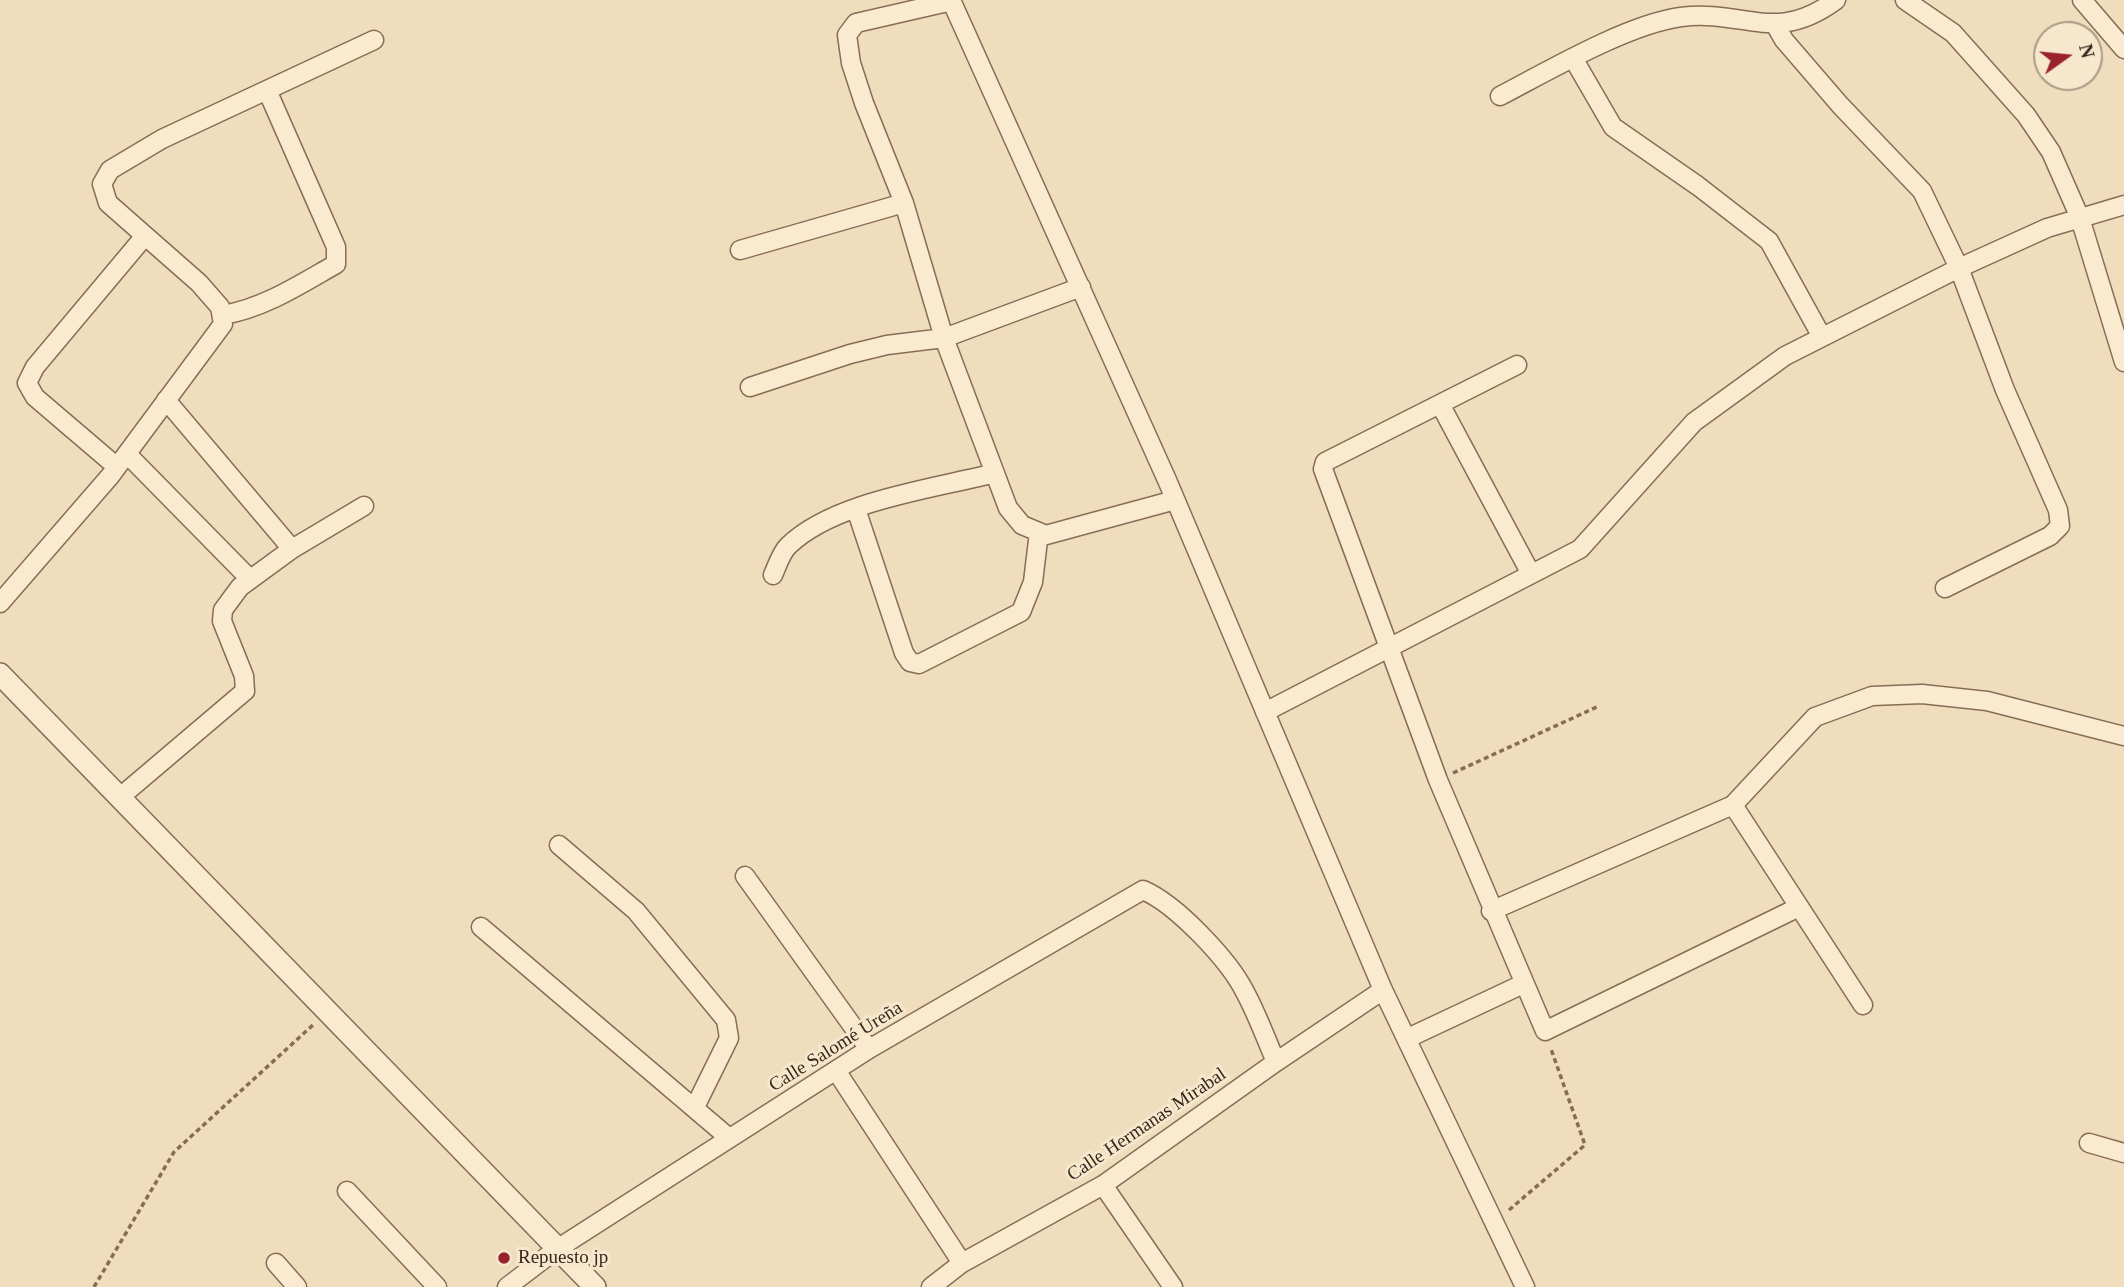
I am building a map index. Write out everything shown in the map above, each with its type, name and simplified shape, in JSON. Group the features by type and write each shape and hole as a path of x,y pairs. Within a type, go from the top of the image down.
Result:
{"street":[{"path":"1500,96 1573,58 1648,26 1682,17 1717,18 1776,26 1819,12 1836,0"},
{"path":"1905,0 1953,33 2026,115 2051,152 2080,218 2124,362"},
{"path":"2082,0 2124,49"},
{"path":"1175,499 1054,534 1039,532 1022,525 1008,508 944,338 904,203 851,63 847,35 856,23 951,1 1175,499 1383,990 1525,1287"},
{"path":"1776,26 1784,40 1839,105 1922,191 1959,268 2005,390 2058,510 2060,526 2050,536 1945,588"},
{"path":"0,603 122,460 223,324 223,315 199,283 108,203 102,184 107,174 162,139 374,40"},
{"path":"1573,58 1613,127 1698,186 1769,241 1822,337"},
{"path":"223,315 243,311 280,296 336,264 336,247 267,90"},
{"path":"740,250 904,203"},
{"path":"1265,712 1580,549 1694,422 1784,356 1959,268 2047,228 2124,205"},
{"path":"144,237 35,367 27,383 35,397 122,460 250,579"},
{"path":"750,387 850,354 944,338 1081,287"},
{"path":"1517,365 1325,461 1323,469 1438,780 1545,1031 1798,907"},
{"path":"166,400 292,549"},
{"path":"1440,404 1531,575"},
{"path":"773,575 786,548 804,534 856,509 995,473"},
{"path":"119,798 245,691 244,676 222,621 227,601 250,579 292,549 365,506"},
{"path":"856,509 904,653 910,662 919,664 1021,612 1032,583 1039,532"},
{"path":"0,674 326,1013 595,1287"},
{"path":"1492,911 1733,805 1815,717 1872,696 1922,694 1987,701 2124,736"},
{"path":"1733,805 1863,1005"},
{"path":"559,845 636,911 726,1020 729,1038 695,1107"},
{"path":"745,876 869,1049"},
{"name":"Calle Salomé Ureña","path":"507,1287 557,1249 728,1137 837,1072 869,1049 1143,890 1155,895 1191,922 1244,989 1276,1062"},
{"path":"481,927 728,1137"},
{"path":"1408,1038 1523,984"},
{"name":"Calle Hermanas Mirabal","path":"931,1287 962,1263 1103,1185 1383,990"},
{"path":"837,1072 962,1263"},
{"path":"2089,1143 2124,1153"},
{"path":"1103,1185 1173,1287"},
{"path":"347,1191 437,1287"},
{"path":"276,1263 297,1287"}],"path":[{"path":"1438,780 1599,706"},
{"path":"94,1287 174,1152 326,1013"},
{"path":"1494,1223 1585,1145 1545,1031"}],"place":[{"name":"Repuesto jp","path":"504,1258"}]}
